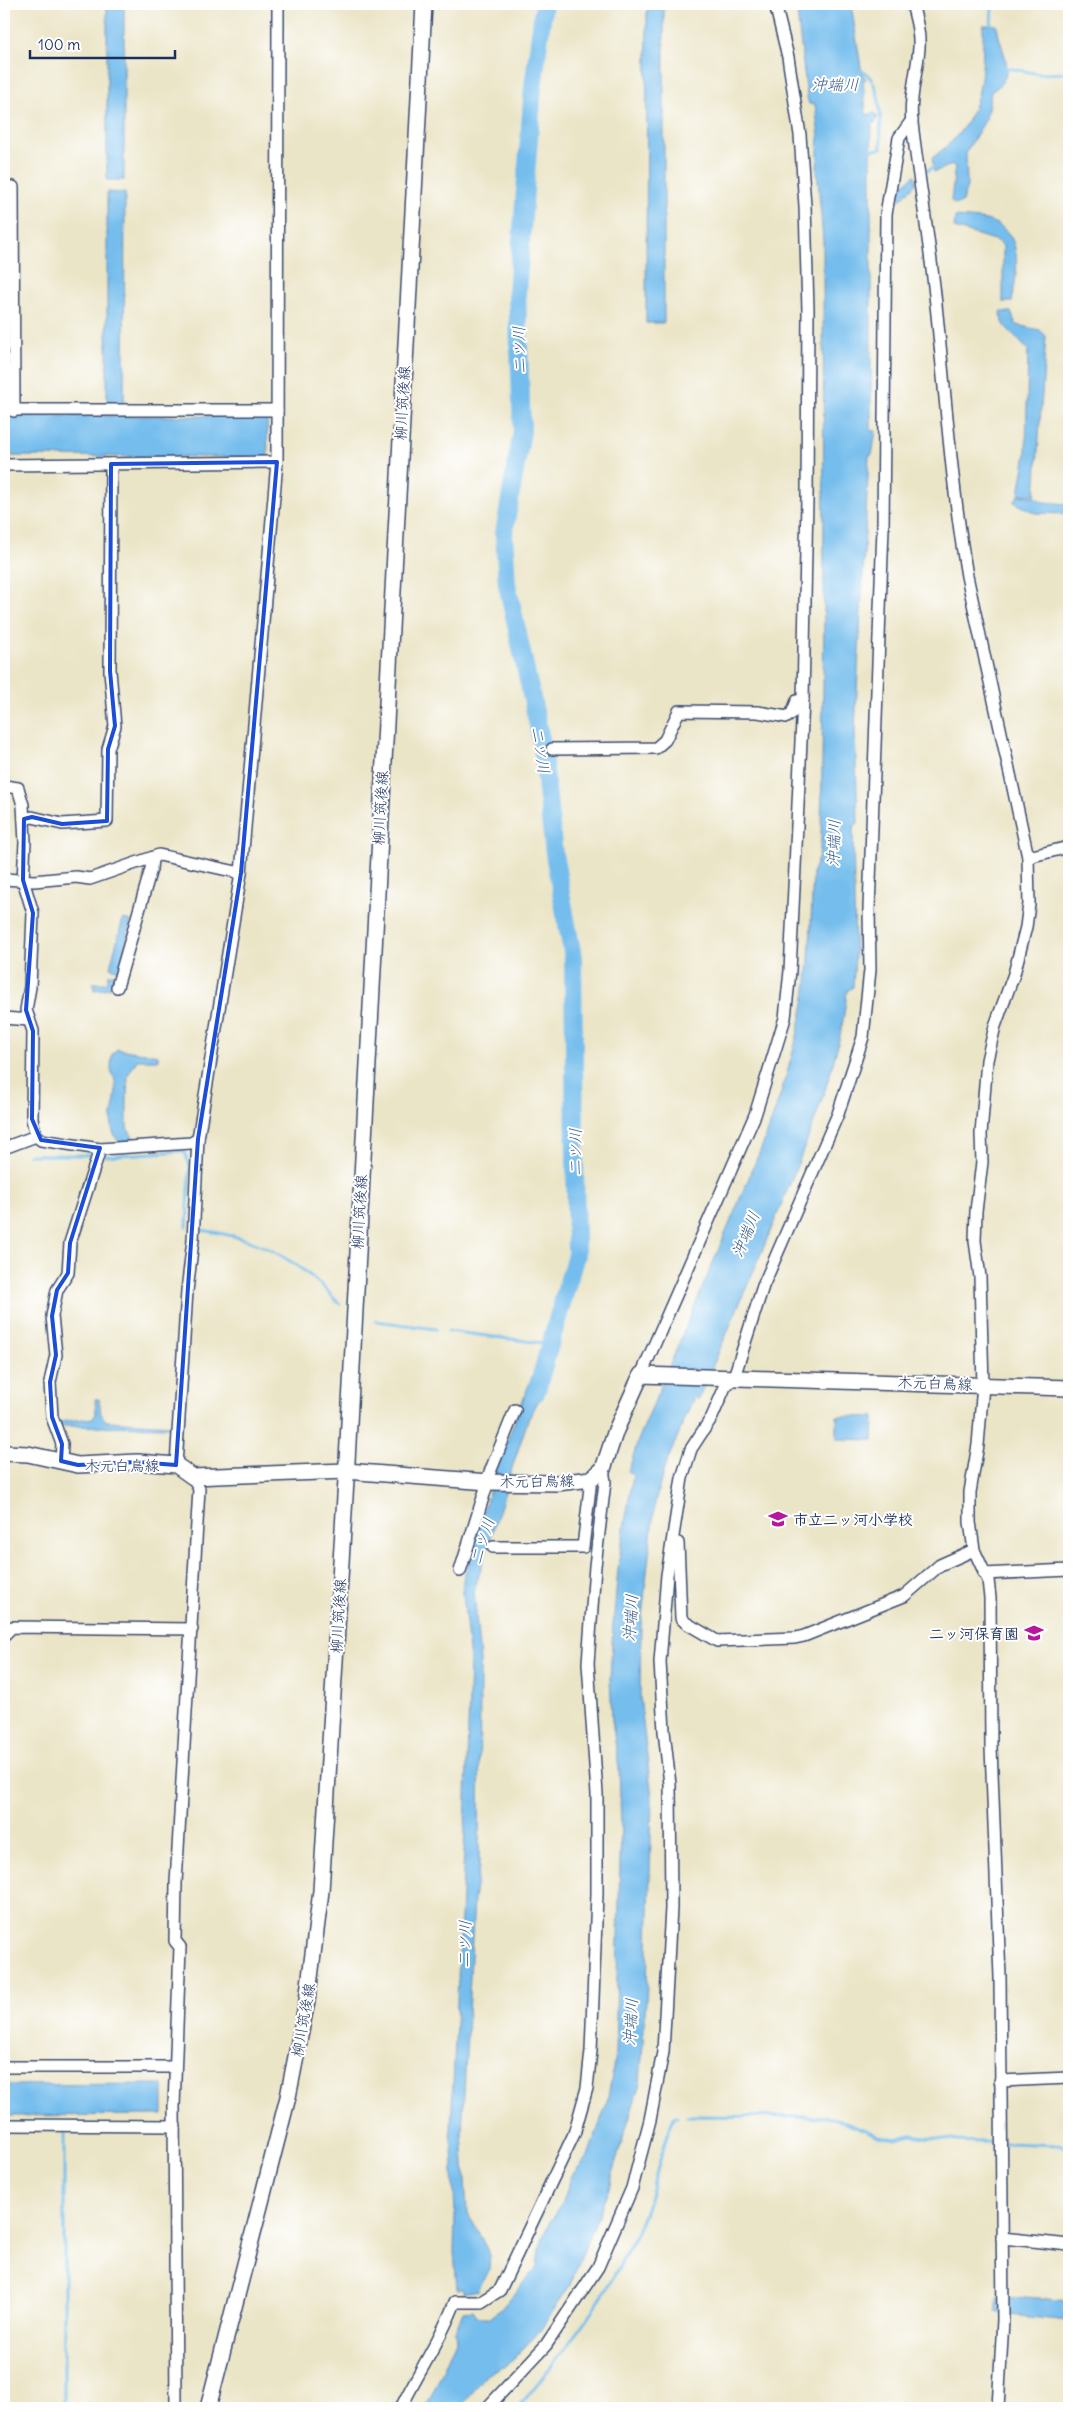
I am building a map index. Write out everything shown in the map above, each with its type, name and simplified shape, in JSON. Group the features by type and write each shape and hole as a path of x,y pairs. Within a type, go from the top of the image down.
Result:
{"main road":[{"name":"柳川筑後線","path":"208,2408 288,2097 307,2001 321,1891 346,1471 424,4"},
{"name":"木元白鳥線","path":"646,1375 1069,1388"},
{"path":"603,1469 616,1430 646,1375"},
{"name":"木元白鳥線","path":"4,1453 28,1454 78,1465 137,1462 176,1465 193,1477 346,1471 487,1482 558,1483 591,1479 603,1469"}],"street":[{"path":"176,1465 187,1291 194,1240 198,1139 241,873 277,462 278,4"},
{"path":"646,1375 755,1115 785,1018 790,971 803,700 808,310 805,206 800,135 788,57 775,4"},
{"path":"912,4 919,28 919,47 912,96 912,120 931,253 959,532 1028,857 1029,904 1026,927 1014,974 995,1026 984,1085 981,1134 982,1162 976,1211 975,1241 980,1277 984,1385 978,1445 970,1492 970,1522 975,1552 988,1580 990,1598 991,1747 1000,1977 1002,2320 998,2408"},
{"path":"488,2408 546,2345 598,2267 632,2188 650,2120 663,2052 671,1908 670,1784 664,1731 660,1662 667,1575 682,1478 691,1449 712,1416 725,1386 764,1286 838,1114 863,1037 868,1004 876,689 883,528 886,214 899,138 912,120"},
{"path":"4,187 13,187 9,411 277,410"},
{"path":"4,465 277,462"},
{"path":"24,819 32,817 62,824 107,821 108,749 115,726 110,671 111,464"},
{"path":"552,749 656,748 665,740 679,711 758,712 787,717 792,713 797,700 803,700"},
{"path":"4,786 18,788 24,819 23,880 33,913 30,987 26,1010 33,1031 32,1119 36,1136 41,1140 100,1149 191,1143 198,1139"},
{"path":"1028,857 1069,847"},
{"path":"4,879 23,880 76,877 90,879 159,856 241,873"},
{"path":"117,987 151,869 152,858"},
{"path":"4,1018 29,1020"},
{"path":"4,1148 36,1136"},
{"path":"61,1460 62,1444 52,1417 50,1390 56,1355 52,1316 57,1290 68,1273 70,1243 100,1149"},
{"path":"460,1571 487,1482 515,1410"},
{"path":"401,2408 442,2335 455,2302 481,2302 500,2290 574,2134 587,2088 592,2042 597,1894 597,1794 588,1663 596,1566 605,1491 603,1469"},
{"path":"176,2408 175,2067 180,1947 175,1942 176,1884 199,1489 193,1477"},
{"path":"493,1546 583,1547 591,1479"},
{"path":"677,1514 681,1618 686,1624 717,1641 804,1636 904,1596 940,1565 975,1552"},
{"path":"982,1570 1069,1570"},
{"path":"4,1635 12,1627 192,1629"},
{"path":"4,2067 175,2067"},
{"path":"1000,2081 1069,2078"},
{"path":"4,2125 175,2126"},
{"path":"1002,2238 1069,2245"}],"highlighted area":[{"path":"277,462 241,873 198,1139 176,1465 137,1462 78,1465 61,1461 62,1444 52,1417 50,1382 56,1355 52,1316 57,1290 68,1273 70,1243 100,1148 41,1140 32,1119 33,1031 26,1010 33,913 23,880 24,819 32,817 62,824 107,821 108,749 115,726 110,671 111,464"}],"water":[{"path":"107,4 124,4 124,180 107,180"},
{"path":"647,4 664,4 664,323 646,323"},
{"name":"沖端川","path":"796,4 851,4 862,74 866,79 863,81 866,115 875,113 877,116 872,126 871,151 871,431 876,431 872,455 869,456 855,729 858,823 853,828 855,958 853,987 847,991 834,1061 811,1131 698,1400 694,1397 664,1469 655,1502 641,1625 640,1697 652,1798 647,1987 640,2083 611,2177 610,2186 570,2285 540,2331 506,2366 486,2375 460,2408 426,2408 456,2340 455,2331 463,2311 473,2310 478,2317 490,2317 500,2310 537,2267 539,2249 549,2222 562,2205 572,2175 588,2156 606,2106 615,2053 621,1826 619,1769 612,1720 610,1679 619,1559 633,1475 628,1472 639,1438 766,1137 789,1068 805,997 810,950 813,871 819,856 821,839 824,616 823,240 817,169 819,136 815,105 809,104 807,97"},
{"path":"983,25 997,25 1007,69 1000,85 991,92 986,119 966,152 967,186 962,203 955,204 951,201 955,166 952,165 934,172 932,158 949,144 961,130 971,115 977,100 982,65"},
{"path":"915,175 916,184 900,200 899,188"},
{"path":"107,192 125,193 124,402 107,402"},
{"path":"955,217 986,220 999,225 1008,233 1013,242 1017,265 1012,302 1003,302 1003,246 998,241 954,228"},
{"path":"1000,312 1011,312 1016,325 1040,330 1046,336 1035,495 1019,494 1026,454 1028,350 1004,325"},
{"path":"4,416 267,416 268,457 4,456"},
{"path":"1019,495 1035,497 1043,502 1069,504 1069,514 1035,513 1014,502"},
{"path":"123,919 131,921 119,970 110,967"},
{"path":"109,974 116,974 110,988 94,990 93,983 107,983"},
{"path":"117,1049 158,1055 158,1060 137,1060 128,1075 127,1128 135,1140 119,1142 114,1135 112,1127 116,1089 111,1072 111,1064 112,1054"},
{"path":"535,1369 548,1373 539,1400 528,1420 509,1477 493,1477"},
{"path":"95,1399 99,1399 101,1414 106,1421 173,1425 173,1427 60,1426 59,1422 93,1418 96,1414"},
{"path":"837,1416 874,1417 873,1440 837,1439"},
{"path":"490,1489 506,1489 474,1591 480,1661 479,1867 474,1899 462,2132 467,2211 490,2255 489,2270 479,2285 478,2290 464,2293 464,2289 457,2289 454,2252 455,2215 451,2127 465,1831 470,1661 463,1580"},
{"path":"163,2084 163,2115 4,2116 4,2085"},
{"path":"997,2297 1009,2299 1026,2297 1069,2301 1069,2321 1009,2315 997,2311"}],"waterway":[{"name":"二ツ川","path":"536,1393 576,1255 573,957 554,854 542,744 507,584 504,533 522,431 517,293 533,87 544,4"},
{"path":"991,28 992,4"},
{"path":"1003,67 1039,74 1069,73"},
{"path":"859,70 867,75 873,83 879,105 881,149 869,150"},
{"path":"927,171 937,164"},
{"path":"106,1156 184,1151 190,1166 187,1227"},
{"path":"29,1155 89,1155"},
{"path":"201,1230 235,1236 279,1254 323,1286 340,1304"},
{"path":"376,1321 436,1329"},
{"path":"448,1331 550,1344"},
{"path":"687,2116 822,2117 846,2122 879,2136 896,2139 911,2135 958,2141 1059,2145 1069,2148"},
{"path":"518,2408 586,2319 616,2272 641,2222 669,2130 674,2117 677,2117"},
{"path":"64,2129 64,2408"}],"place":[{"name":"市立二ッ河小学校","path":"778,1519"},
{"name":"二ッ河保育園","path":"1034,1633"}]}
